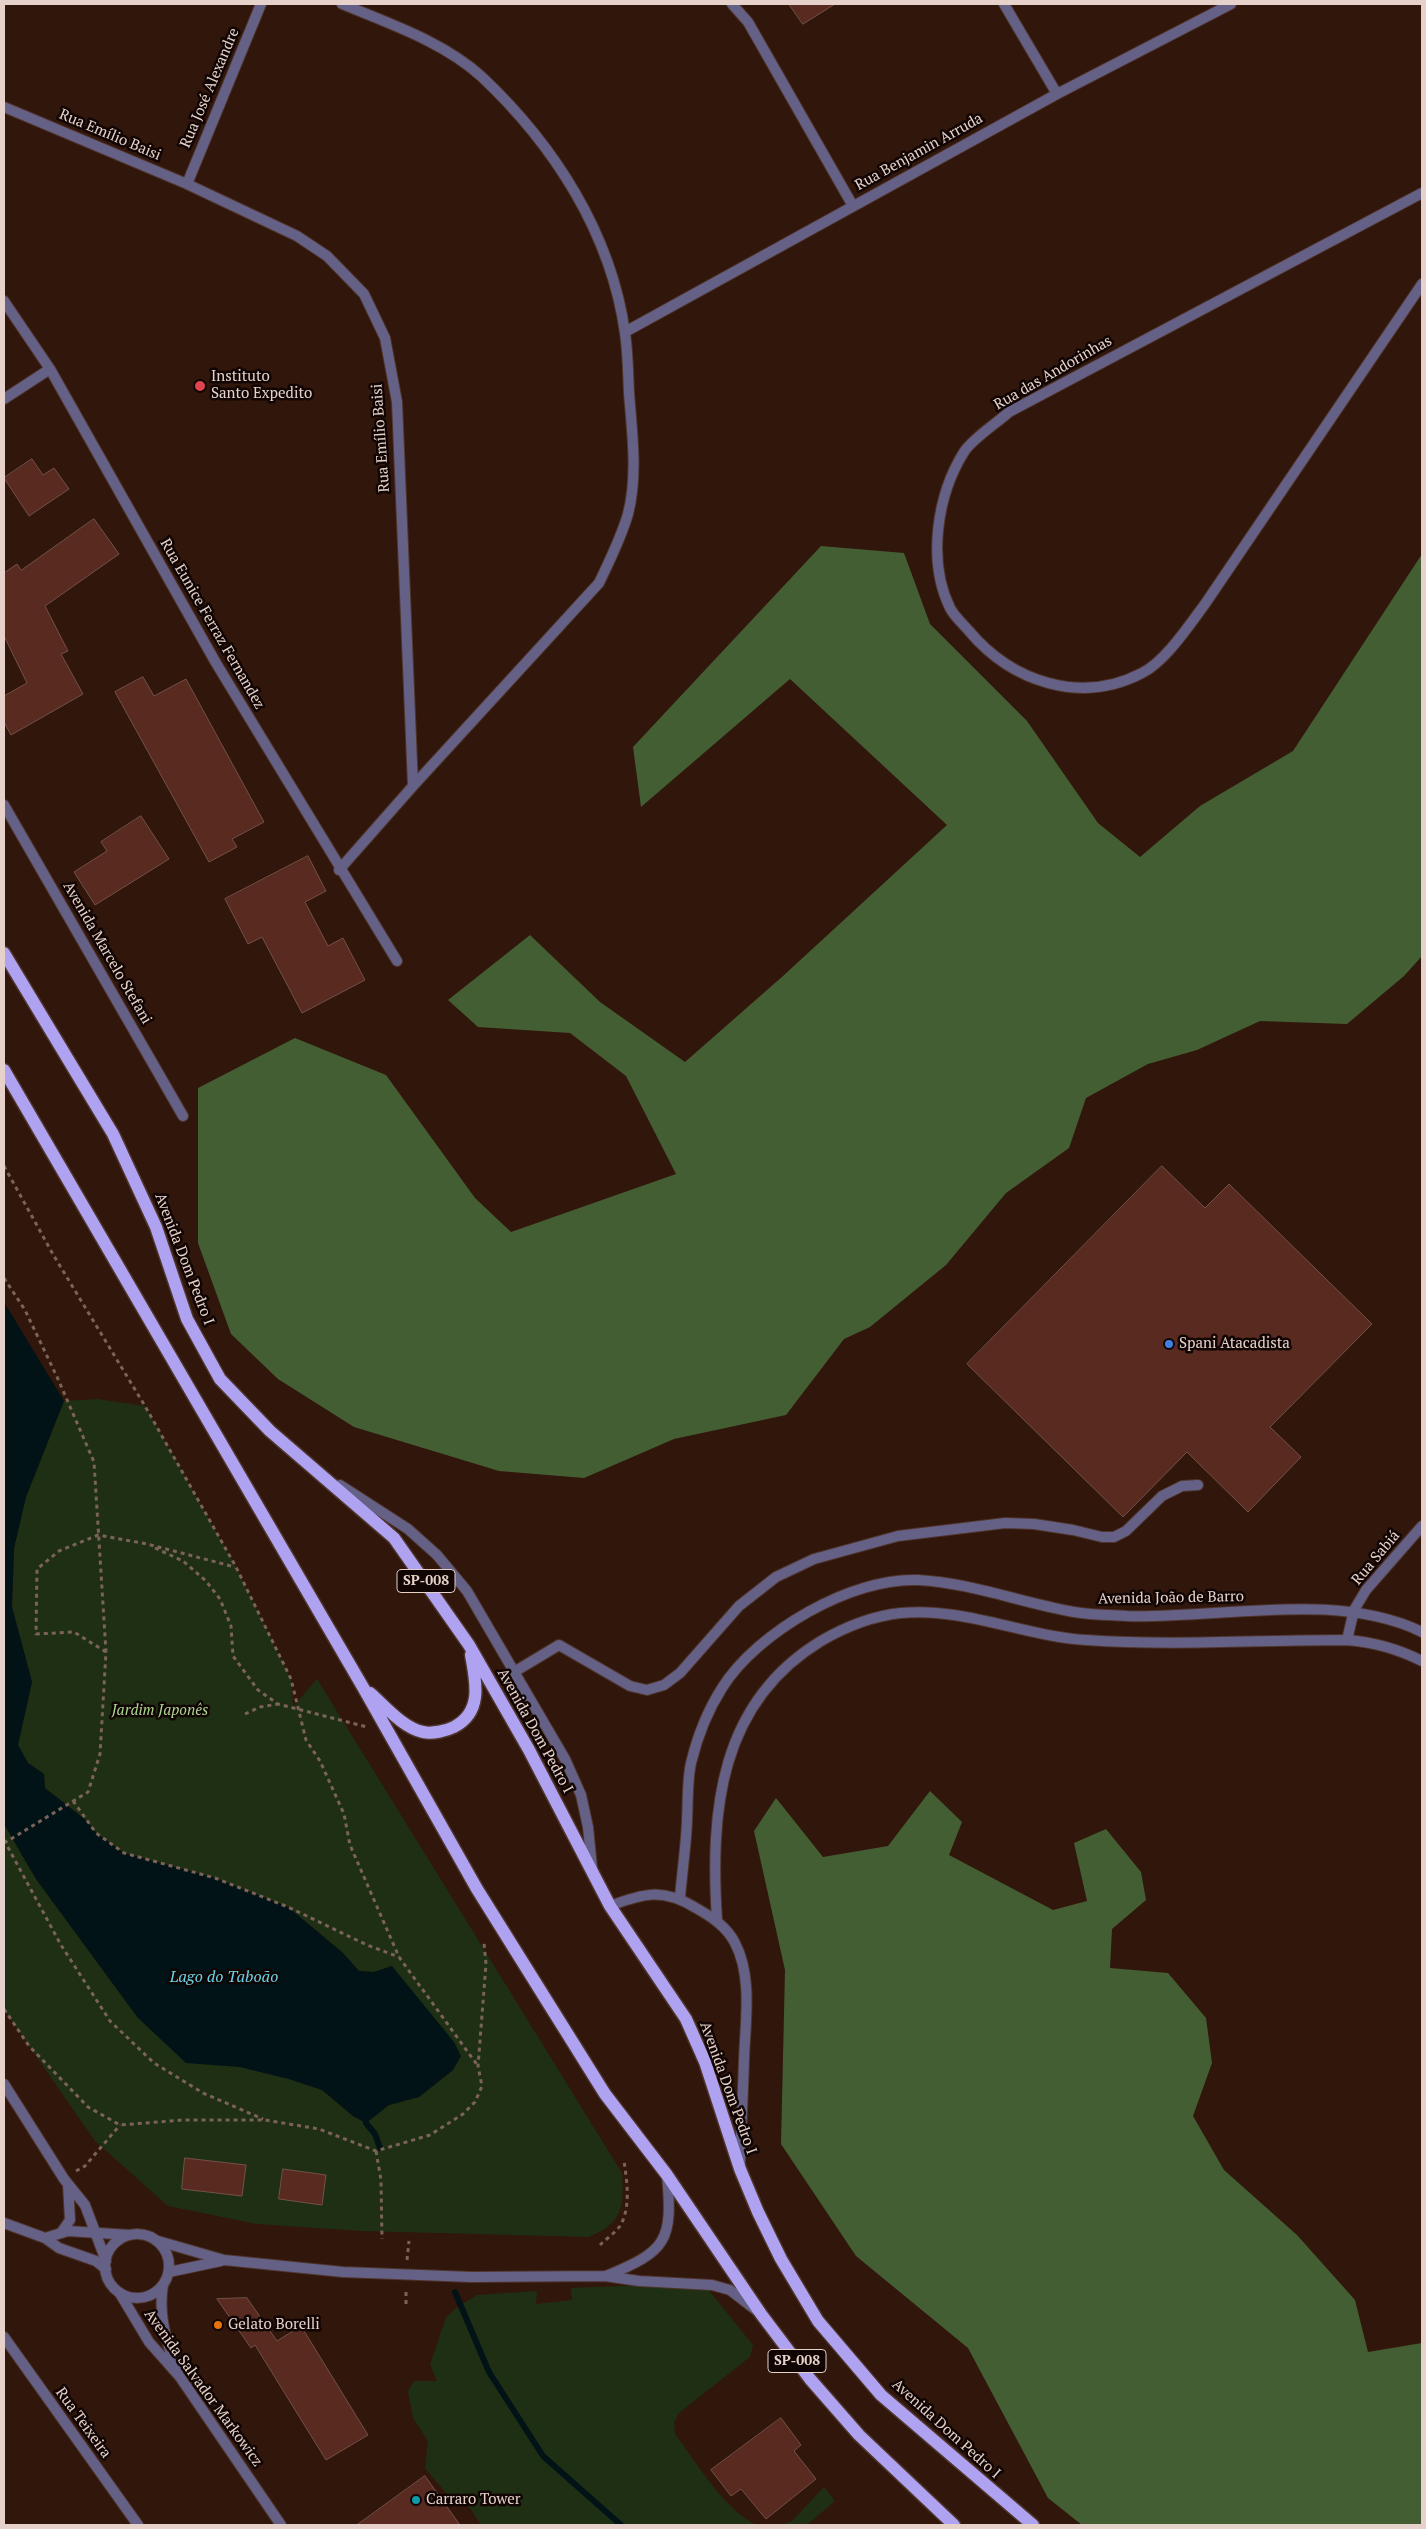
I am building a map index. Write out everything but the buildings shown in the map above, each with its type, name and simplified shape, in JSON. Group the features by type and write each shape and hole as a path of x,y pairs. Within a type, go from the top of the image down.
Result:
{"main road":[{"name":"Avenida Dom Pedro I","path":"4,953 113,1134 156,1227 187,1319 220,1379 270,1431 394,1538 469,1645 529,1750 592,1875 610,1906 686,2019 704,2062 740,2170 781,2259 818,2321 881,2395 1033,2525"},
{"name":"SP-008","path":"4,1070 364,1688 477,1890 605,2094 668,2175 761,2314 810,2379 859,2435 954,2525"},
{"path":"364,1688 408,1725 424,1733 447,1731 463,1723 474,1707 476,1685 469,1645"}],"street":[{"name":"Rua José Alexandre","path":"187,184 262,4"},
{"path":"340,870 413,786 599,583 618,544 628,511 634,456 625,332 611,272 585,208 540,140 481,76 428,39 342,4"},
{"path":"732,4 748,22 853,206"},
{"path":"1004,4 1057,94"},
{"name":"Rua Benjamin Arruda","path":"625,332 1057,94 1230,4"},
{"name":"Rua Emílio Baisi","path":"4,106 187,184 297,236 327,256 364,294 385,338 397,402 413,786"},
{"name":"Rua das Andorinhas","path":"1422,192 1401,206 1128,347 1009,412 965,450 946,488 938,531 939,572 950,609 982,647 1019,672 1063,688 1102,688 1144,673 1177,642 1205,604 1422,284"},
{"name":"Rua das Andorinhas","path":"1401,206 1422,199"},
{"name":"Rua Eunice Ferraz Fernandez","path":"4,301 50,369 216,663 397,961"},
{"path":"4,399 50,369"},
{"name":"Avenida Marcelo Stefani","path":"4,805 183,1116"},
{"path":"308,1465 408,1529 437,1555 466,1591 565,1759 581,1795 588,1828 592,1875"},
{"path":"514,1672 559,1645 630,1686 648,1690 664,1685 680,1673 739,1606 776,1577 814,1559 898,1536 1005,1523 1034,1524 1074,1530 1102,1537 1114,1537 1126,1531 1162,1496 1182,1486 1198,1485"},
{"name":"Rua Sabiá","path":"1347,1640 1354,1610 1366,1590 1422,1526"},
{"name":"Avenida João de Barro","path":"680,1898 691,1765 702,1728 723,1687 754,1650 796,1618 843,1595 887,1584 916,1580 970,1586 1084,1613 1129,1616 1354,1610 1407,1624 1422,1632"},
{"path":"718,1920 715,1888 717,1838 723,1781 733,1744 756,1699 797,1656 836,1632 871,1618 902,1613 944,1614 1084,1640 1134,1643 1347,1640 1364,1642 1404,1652 1422,1661"},
{"path":"610,1906 643,1895 658,1893 680,1898 718,1920 736,1943 744,1972 746,2010 740,2170"},
{"path":"4,2084 66,2182 85,2205 96,2232 108,2278 119,2292 128,2296 149,2296 163,2285"},
{"path":"605,2276 646,2258 660,2246 668,2228 670,2205 668,2175"},
{"path":"61,2232 70,2220 66,2182"},
{"path":"4,2223 45,2238 55,2246 106,2265"},
{"path":"45,2238 61,2232 145,2235 158,2241 224,2260 382,2275 495,2278 605,2276 639,2281 712,2285 730,2290 761,2314"},
{"path":"106,2265 112,2246 121,2238 130,2235"},
{"path":"158,2241 168,2254 169,2272 163,2285 161,2305 168,2343 180,2377"},
{"path":"169,2272 224,2260"},
{"name":"Avenida Salvador Markowicz","path":"119,2292 149,2342 180,2377 281,2525"},
{"name":"Rua Teixeira","path":"4,2338 138,2525"}],"path":[{"path":"4,1166 54,1256 145,1406 236,1567 292,1680 306,1740 320,1761 344,1814 350,1845 398,1957 478,2066"},
{"path":"4,1278 25,1310 58,1379 94,1462 106,1652 100,1754 88,1792 5,1841 60,1945 110,2022 154,2062 203,2092 265,2120"},
{"path":"106,1652 74,1632 36,1634 37,1569 59,1551 98,1535 147,1544 236,1567"},
{"path":"147,1544 183,1561 206,1581 220,1599 230,1626 233,1656 258,1690 278,1704 389,1733"},
{"path":"245,1714 260,1707 278,1704"},
{"path":"73,1801 96,1833 124,1852 215,1878 288,1907 367,1945 398,1957"},
{"path":"4,2009 29,2046 88,2108 120,2124 183,2120 265,2120 319,2129 376,2151 430,2135 463,2114 475,2102 482,2086 478,2066 486,1964 484,1944"},
{"path":"66,2182 85,2166 120,2124"},
{"path":"376,2151 381,2180 382,2240"},
{"path":"600,2245 619,2228 624,2218 627,2185 624,2161"}],"green space":[{"path":"821,546 904,553 930,624 1027,721 1098,823 1140,857 1200,806 1293,751 1422,554 1422,956 1404,976 1347,1024 1260,1021 1197,1050 1148,1064 1086,1098 1069,1148 1006,1193 946,1265 870,1327 844,1339 786,1415 674,1439 584,1478 499,1471 354,1427 278,1379 231,1334 198,1243 198,1088 295,1038 386,1075 475,1198 511,1232 676,1174 626,1076 570,1033 478,1027 448,1000 530,935 600,1002 685,1062 783,976 947,825 790,679 641,807 633,747"},
{"name":"Jardim Japonês","path":"97,1399 145,1406 236,1567 291,1679 293,1707 317,1679 622,2173 622,2195 619,2212 615,2220 600,2232 589,2237 361,2231 257,2224 168,2206 95,2141 4,2010 4,1824 36,1879 138,2018 240,2067 289,2079 322,2090 353,2116 366,2123 389,2105 419,2097 453,2070 392,1966 374,1972 359,1971 343,1953 288,1907 215,1878 124,1853 96,1833 87,1821 45,1788 44,1774 28,1763 18,1745 32,1682 12,1607 14,1548 26,1497 64,1401"},
{"path":"930,1791 962,1822 949,1855 1053,1910 1087,1901 1074,1843 1106,1829 1141,1872 1146,1900 1112,1929 1110,1968 1168,1973 1206,2018 1212,2063 1193,2116 1224,2170 1297,2235 1355,2300 1368,2352 1422,2343 1422,2525 1082,2525 1048,2498 968,2348 856,2256 781,2144 785,1970 754,1831 776,1798 823,1857 888,1846"},
{"path":"668,2284 707,2288 753,2345 750,2357 679,2413 674,2423 675,2434 712,2485 733,2509 757,2525 481,2525 460,2493 451,2499 425,2468 428,2441 413,2418 408,2391 414,2381 437,2381 430,2365 446,2317 477,2295 537,2291 536,2304 572,2300 571,2288"},
{"path":"824,2487 835,2501 807,2525 781,2525 792,2521"}],"water":[{"name":"Lago do Taboão","path":"4,1302 64,1401 26,1497 14,1548 12,1607 32,1682 18,1745 28,1763 44,1774 45,1788 87,1821 96,1833 124,1853 215,1878 288,1907 343,1953 359,1971 374,1972 392,1966 454,2042 461,2056 453,2070 419,2097 389,2105 366,2123 353,2116 322,2090 289,2079 240,2067 186,2063 138,2018 36,1879 4,1824"}],"waterway":[{"path":"366,2123 375,2134 380,2148"},
{"path":"455,2292 489,2372 543,2456 621,2525"}],"place":[{"name":"Instituto Santo Expedito","path":"200,386"},
{"name":"Spani Atacadista","path":"1169,1344"},
{"name":"Gelato Borelli","path":"218,2325"},
{"name":"Carraro Tower","path":"416,2500"}]}
